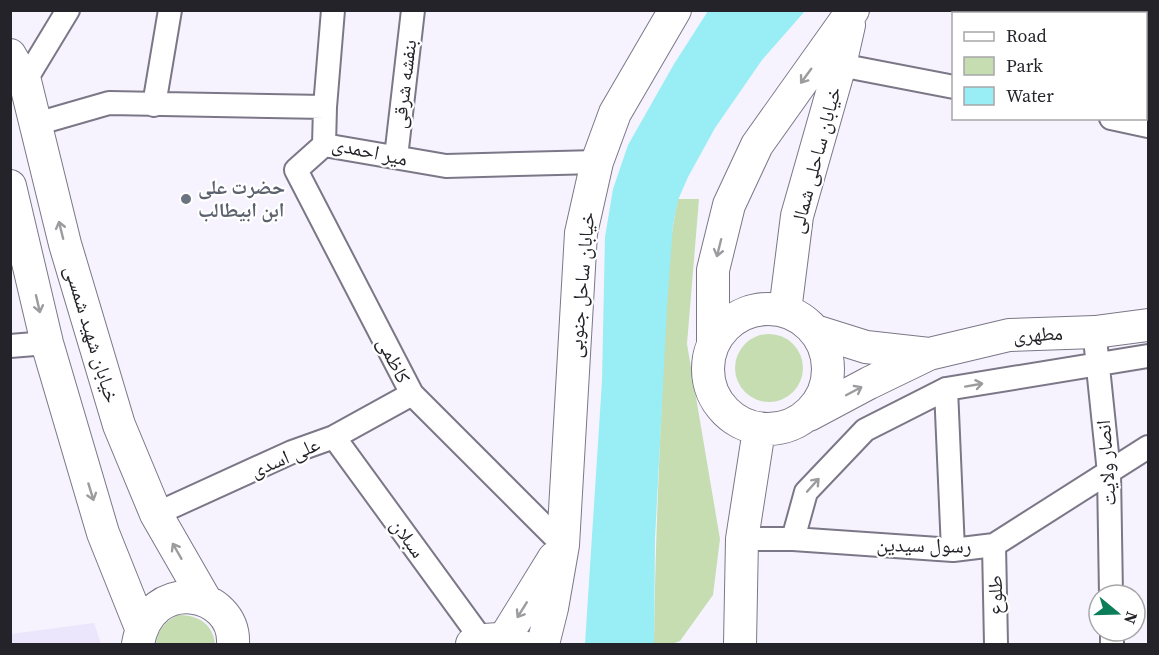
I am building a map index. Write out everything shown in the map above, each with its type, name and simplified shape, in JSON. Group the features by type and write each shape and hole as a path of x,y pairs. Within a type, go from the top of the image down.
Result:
{"main road":[{"name":"خیابان ساحل جنوبی","path":"543,645 563,544 581,233 597,162 615,113 675,10"},
{"name":"خیابان ساحلی شمالی","path":"785,311 797,216 840,65 852,11"},
{"name":"خیابان ساحلی شمالی","path":"713,343 713,270 729,205 757,145 852,11"},
{"name":"خیابان شهید شمسی","path":"18,68 36,124 65,244 119,425 156,514 206,601 219,610 228,624 233,645"},
{"name":"خیابان شهید شمسی","path":"10,186 47,343 104,532 139,636"},
{"path":"768,308 785,311 800,318 815,331 825,348 829,368 826,387 817,405 803,419 779,429 759,430 740,424 725,412 713,396 707,377 708,359 713,343 722,329 736,317 768,308"},
{"name":"مطهری","path":"803,419 929,354 1009,335 1095,332 1149,325"},
{"name":"مطهری","path":"815,331 866,347 929,354"},
{"path":"740,645 742,539 759,430"},
{"path":"494,642 563,544"},
{"path":"139,636 148,614 160,604 175,598 191,597 206,601"}],"street":[{"path":"18,68 68,10"},
{"path":"153,105 170,10"},
{"path":"325,107 333,10"},
{"name":"بنفشه شرقی","path":"396,157 413,10"},
{"path":"840,65 952,87"},
{"name":"میر احمدی","path":"36,124 109,104 325,107 324,145 446,166 597,162"},
{"path":"1120,120 1149,126"},
{"name":"کاظمی","path":"324,145 296,170 412,394 563,544"},
{"name":"انصار ولایت","path":"1095,332 1109,472 1111,583"},
{"path":"10,346 47,343"},
{"path":"793,539 806,492 865,430 946,389 1149,356"},
{"path":"946,389 953,550"},
{"name":"علی اسدی","path":"156,514 292,452 334,437 412,394"},
{"name":"سبلان","path":"334,437 494,642"},
{"name":"رسول سیدین","path":"742,539 793,539 953,550 994,545 1149,447"},
{"name":"طلوع","path":"994,545 996,645"}],"shaded area":[{"path":"94,623 101,644 11,644 11,634"}],"green space":[{"path":"678,199 699,199 687,344 720,539 713,595 680,641 672,644 654,644 657,508 666,307 671,242"},
{"path":"769,334 782,337 793,344 800,355 803,368 800,381 793,392 782,399 769,402 756,399 745,392 738,381 735,368 738,355 745,344 756,337"},
{"path":"179,615 198,619 208,626 215,644 156,644 163,626"}],"water":[{"path":"708,11 805,11 762,60 715,128 678,200 673,225 667,307 655,539 654,644 585,644 602,381 605,237 613,189 628,145 674,64"}],"place":[{"name":"حضرت علی ابن ابیطالب","path":"186,199"}]}
